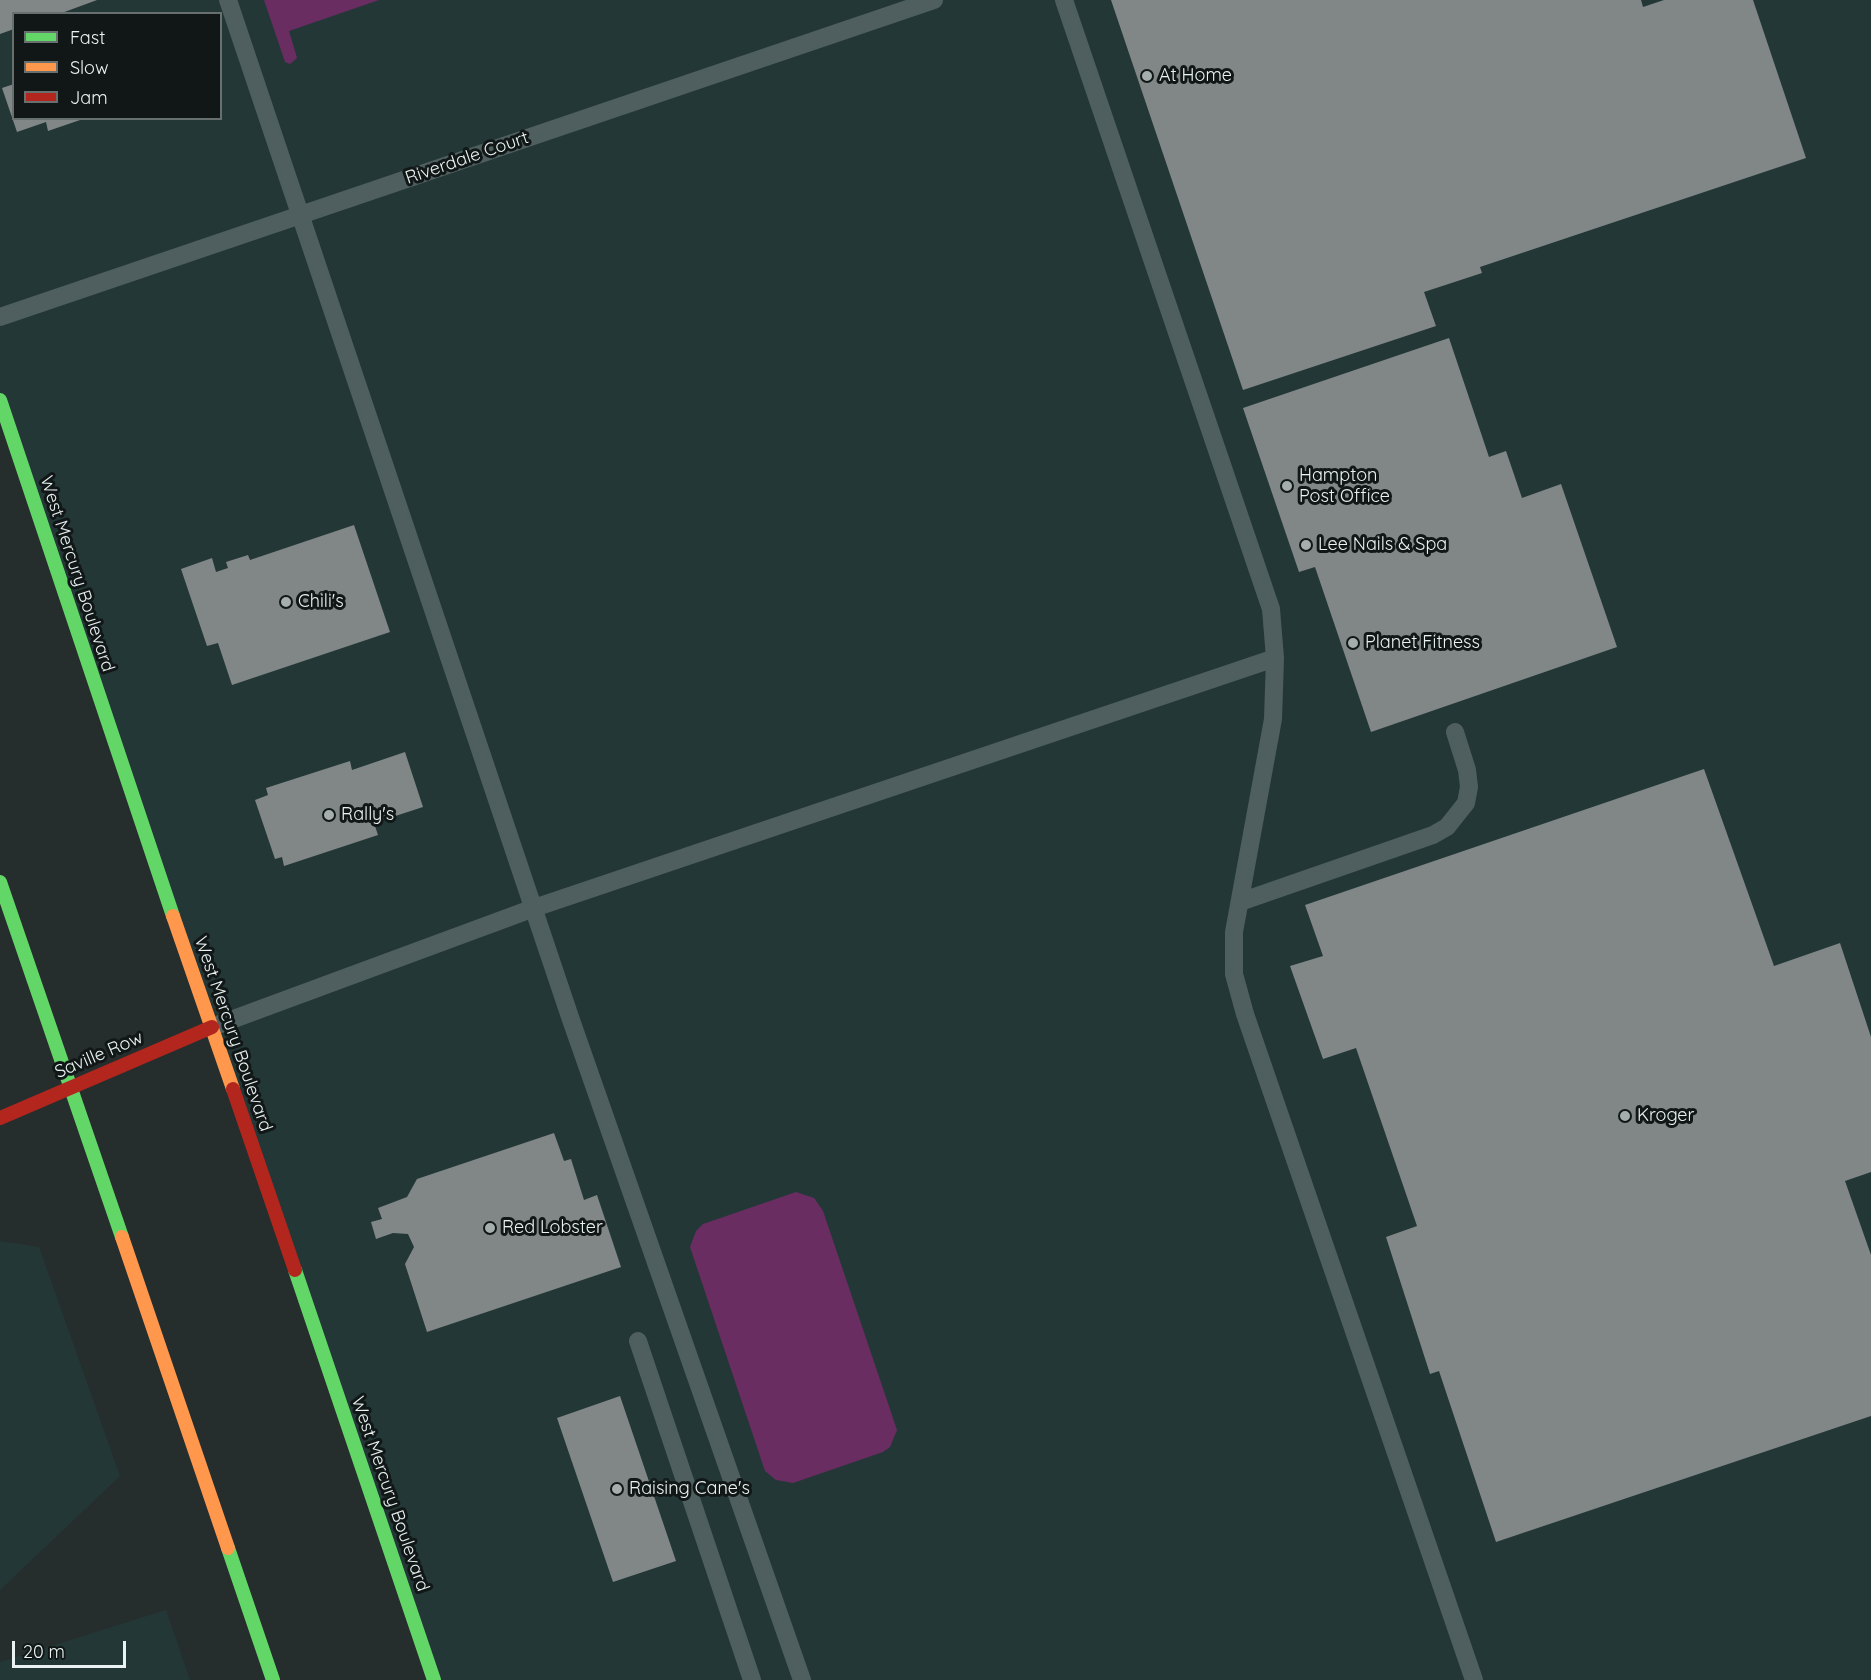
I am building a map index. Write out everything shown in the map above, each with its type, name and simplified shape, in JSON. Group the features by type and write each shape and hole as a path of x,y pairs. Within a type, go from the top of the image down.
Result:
{"main road":[{"name":"West Mercury Boulevard","path":"0,400 135,809 212,1027 434,1680"},
{"path":"0,882 273,1680"},
{"name":"Saville Row","path":"0,1118 212,1027"}],"lane":[{"path":"228,0 534,908 802,1680"},
{"name":"Riverdale Court","path":"0,317 934,0"},
{"path":"1064,0 1266,588 1271,609 1275,658 1273,719 1232,953 1234,974 1245,1014 1474,1680"},
{"path":"212,1027 534,908 1275,658"},
{"path":"1240,902 1433,836 1447,827 1466,803 1469,787 1467,770 1455,732"},
{"path":"638,1341 752,1680"}],"shaded area":[{"path":"0,0 1871,0 1871,1680 439,1680 0,404"},
{"path":"264,0 379,0 289,31 297,58 290,64 285,62"},
{"path":"796,1192 814,1198 823,1211 897,1430 890,1447 883,1452 793,1483 776,1480 765,1471 690,1247 696,1231 703,1224"},
{"path":"0,1241 39,1247 120,1476 0,1590"},
{"path":"166,1610 190,1680 0,1680 0,1662"}],"building":[{"path":"0,0 97,0 64,12 12,12 12,30 0,34"},
{"path":"1111,0 1641,0 1643,7 1664,0 1753,0 1806,158 1480,267 1482,273 1424,292 1436,326 1243,390"},
{"path":"12,85 12,117 2,88"},
{"path":"13,120 80,120 48,131 46,122 17,132"},
{"path":"1449,338 1489,457 1506,451 1522,498 1561,484 1617,647 1371,732 1315,567 1299,572 1243,408"},
{"name":"Chili's","path":"354,525 390,632 232,685 218,643 207,646 181,569 212,558 216,572 228,568 226,562 248,555 250,560"},
{"name":"Rally's","path":"405,752 423,807 374,823 378,835 284,866 282,857 275,859 255,800 268,795 266,788 350,761 352,770"},
{"name":"Kroger","path":"1704,769 1774,966 1840,943 1871,1037 1871,1172 1845,1181 1871,1255 1871,1416 1496,1542 1439,1371 1430,1374 1386,1237 1417,1226 1356,1048 1323,1059 1290,966 1323,956 1305,905"},
{"name":"Red Lobster","path":"554,1133 564,1161 571,1159 584,1200 597,1195 621,1267 427,1332 405,1264 414,1247 408,1234 393,1233 376,1239 371,1222 382,1219 378,1208 407,1197 417,1179"},
{"name":"Raising Cane's","path":"620,1396 676,1561 613,1582 557,1418"}],"traffic: fast":[{"path":"0,400 173,916"},
{"path":"0,882 122,1237"},
{"path":"295,1270 434,1680"},
{"path":"228,1548 273,1680"}],"traffic: slow":[{"path":"173,916 233,1089"},
{"path":"122,1237 228,1548"}],"traffic: jam":[{"path":"0,1118 212,1027"},
{"path":"233,1089 295,1270"}],"place":[{"name":"At Home","path":"1147,76"},
{"name":"Hampton Post Office","path":"1287,486"},
{"name":"Lee Nails & Spa","path":"1306,545"},
{"name":"Chili's","path":"286,602"},
{"name":"Planet Fitness","path":"1353,643"},
{"name":"Rally's","path":"329,815"},
{"name":"Kroger","path":"1625,1116"},
{"name":"Red Lobster","path":"490,1228"},
{"name":"Raising Cane's","path":"617,1489"}]}
